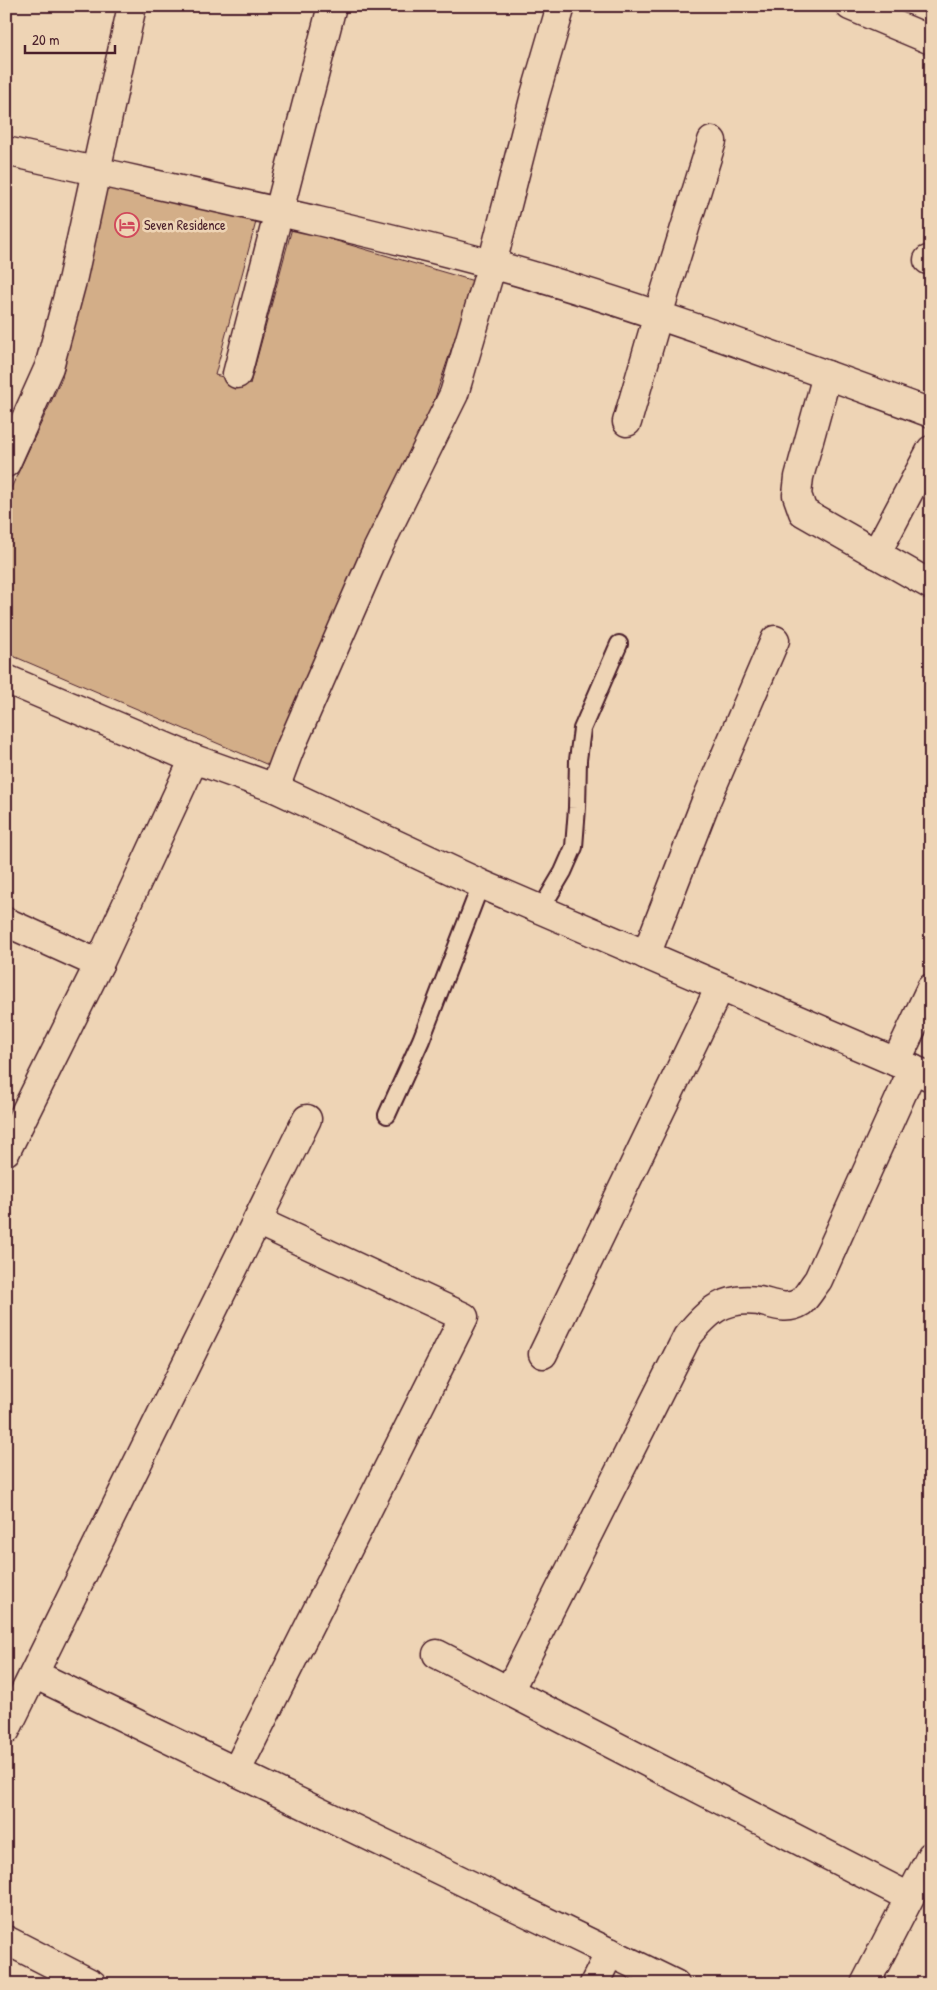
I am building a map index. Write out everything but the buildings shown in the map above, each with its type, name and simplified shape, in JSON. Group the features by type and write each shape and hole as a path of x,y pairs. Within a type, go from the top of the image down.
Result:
{"street":[{"path":"6,463 49,367 72,282 132,6"},
{"path":"237,374 332,6"},
{"path":"275,788 289,751 377,550 454,394 492,264 536,95 562,6"},
{"path":"850,6 931,40"},
{"path":"627,422 712,141"},
{"path":"6,152 279,211 492,264 658,315 931,413"},
{"path":"827,375 799,477 797,494 802,512 931,585"},
{"path":"876,554 931,450"},
{"path":"646,955 706,801 775,640"},
{"path":"6,679 194,760 275,788 481,884 913,1070"},
{"path":"6,1151 100,964 194,760"},
{"path":"6,922 100,964"},
{"path":"543,1354 720,987"},
{"path":"509,1691 687,1338 705,1315 726,1302 758,1301 783,1307 801,1302 818,1280 913,1070 931,988"},
{"path":"6,1730 307,1120"},
{"path":"236,1772 464,1318 257,1221"},
{"path":"437,1654 909,1897"},
{"path":"34,1674 675,1984"},
{"path":"865,1984 931,1856"},
{"path":"6,1940 92,1984"},
{"path":"594,1984 610,1952"}],"lane":[{"path":"541,909 563,872 574,848 578,760 582,729 619,644"},
{"path":"387,1115 421,1040 481,884"}],"place":[{"name":"Seven Residence","path":"127,225"}]}
